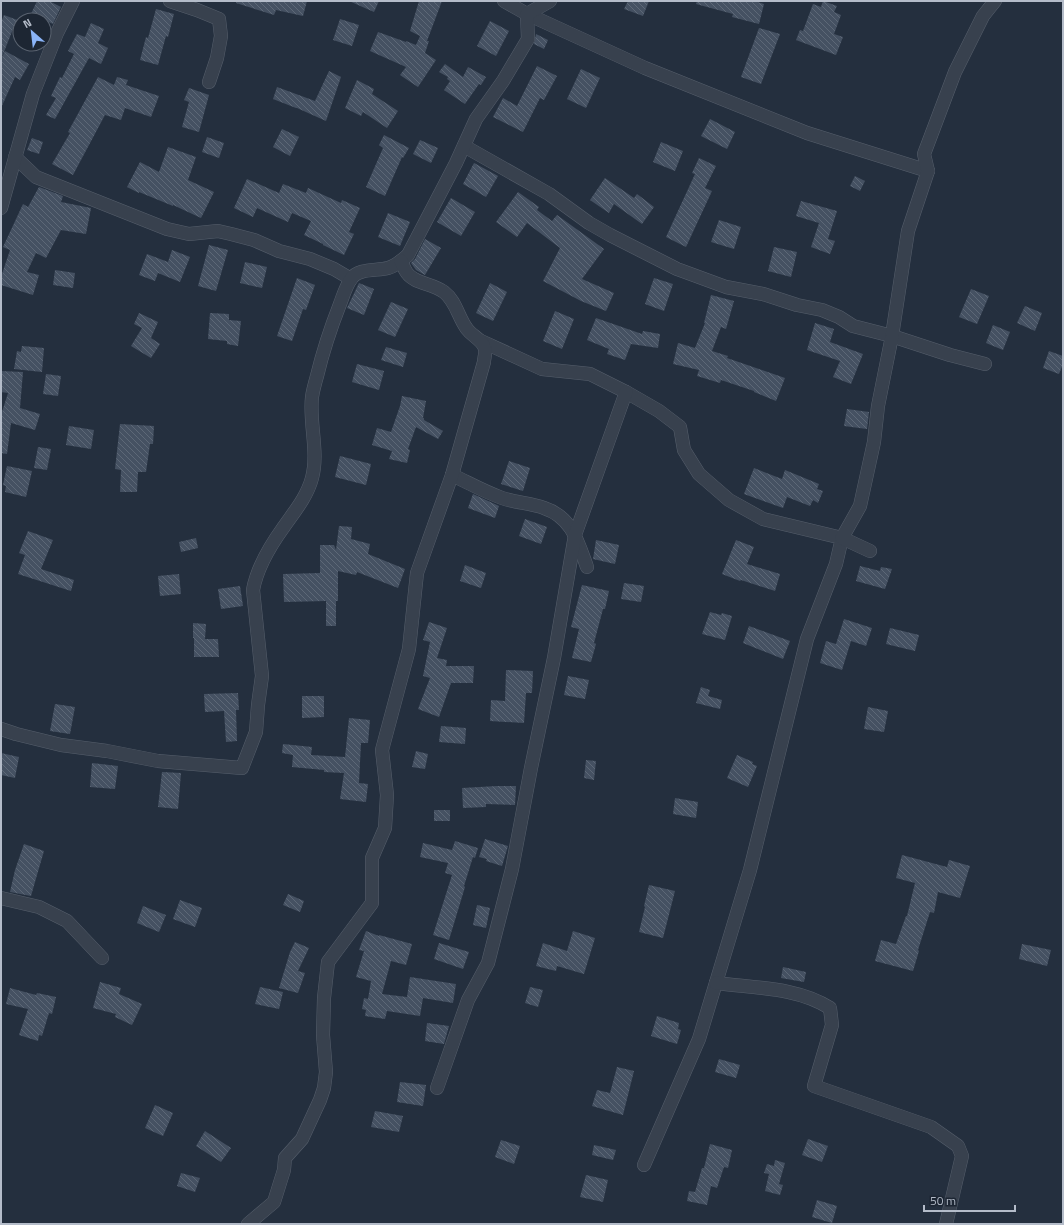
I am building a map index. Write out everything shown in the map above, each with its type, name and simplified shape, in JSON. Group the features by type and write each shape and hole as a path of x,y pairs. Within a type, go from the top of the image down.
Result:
{"street":[{"path":"1,208 33,94 57,32 73,1"},
{"path":"170,1 219,19 221,36 217,58 209,82"},
{"path":"504,1 527,14 645,68 807,133 928,171"},
{"path":"527,14 550,1"},
{"path":"644,1165 699,1039 750,870 808,640 836,564 842,538 860,506 874,442 878,406 892,336 908,231 928,171 924,154 954,72 983,16 995,1"},
{"path":"1,729 61,745 106,751 158,761 242,768 256,732 262,676 253,590 261,564 280,531 304,498 312,479 314,462 312,397 320,360 330,328 351,278 355,274 389,268 401,262 408,255 464,146 476,119 503,81 528,38 527,14"},
{"path":"464,146 549,194 589,223 677,269 726,287 763,294 797,305 822,310 839,317 854,326 985,364"},
{"path":"15,157 36,177 167,229 189,234 218,231 254,240 279,250 310,259 351,278"},
{"path":"401,262 407,273 414,280 435,286 446,293 456,307 460,320 468,331 481,341 542,369 590,374 660,411 680,427 684,450 699,474 728,500 763,519 842,538 870,551"},
{"path":"248,1224 274,1202 284,1170 285,1158 302,1138 324,1088 326,1072 324,998 328,962 372,903 372,858 385,828 387,795 382,750 409,649 417,572 452,475 484,362 485,350 481,341"},
{"path":"437,1088 468,1000 488,963 512,869 554,658 575,535 626,392"},
{"path":"452,475 503,498 544,508 558,514 570,525 587,566"},
{"path":"1,898 39,907 67,921 102,958"},
{"path":"716,984 795,993 830,1008 832,1025 814,1086 930,1127 958,1146 962,1156 946,1224"}],"building":[{"path":"37,1 49,1 61,7 53,24 52,12 32,12"},
{"path":"237,1 307,1 303,16 276,10 274,15 236,3"},
{"path":"349,1 379,1 374,12"},
{"path":"419,1 442,1 427,41 429,41 425,53 436,60 418,87 400,75 406,67 370,51 378,32 416,45 420,36 410,31"},
{"path":"628,1 649,1 643,16 624,9"},
{"path":"697,1 754,1 764,4 759,24 732,17 733,14 696,4"},
{"path":"823,1 837,6 834,12 841,15 834,34 843,37 836,55 796,40 800,30 803,31 813,4 821,7"},
{"path":"156,9 174,14 158,65 140,60"},
{"path":"4,15 12,18 12,32 2,57 1,57 1,22"},
{"path":"340,19 359,25 352,46 333,40"},
{"path":"490,21 509,31 496,56 477,46"},
{"path":"91,23 104,29 98,43 108,48 101,64 89,58 55,119 46,115 56,98 51,96 60,77 62,78 74,54 68,51 77,34 85,37"},
{"path":"759,28 780,34 761,84 741,77"},
{"path":"536,34 548,40 544,49 534,44"},
{"path":"5,51 29,64 20,80 15,77 1,108 1,59"},
{"path":"445,64 463,77 468,67 486,77 481,85 479,84 465,104 444,90 450,81 447,79 448,77 439,72"},
{"path":"537,66 557,76 544,100 540,98 523,132 493,117 503,98 517,106"},
{"path":"581,69 600,78 586,108 567,99"},
{"path":"329,71 341,77 326,121 273,99 277,87 315,101"},
{"path":"98,77 114,85 117,77 128,80 126,85 159,96 151,117 125,108 121,120 105,115 73,175 52,164 70,133 68,132"},
{"path":"357,80 374,89 372,94 398,111 387,128 363,112 361,116 345,108"},
{"path":"189,88 209,95 199,132 182,127 189,102 184,100"},
{"path":"710,119 735,132 727,149 701,136"},
{"path":"282,129 299,137 290,156 273,147"},
{"path":"384,135 409,148 403,158 402,157 385,196 366,187 383,148 379,145"},
{"path":"207,137 224,143 219,158 202,152"},
{"path":"32,138 43,142 39,154 27,150"},
{"path":"420,140 438,148 431,163 413,154"},
{"path":"661,142 683,151 675,171 653,162"},
{"path":"168,147 196,157 188,180 214,192 201,218 127,187 140,162 159,172"},
{"path":"699,158 716,166 705,188 712,191 686,247 666,237 695,174 692,173"},
{"path":"474,163 498,176 486,197 463,184"},
{"path":"855,176 865,181 860,191 850,186"},
{"path":"605,178 634,198 637,194 654,207 642,224 614,204 609,213 590,200"},
{"path":"247,179 279,193 283,184 306,193 308,188 341,203 342,200 360,208 349,232 354,234 344,255 304,235 311,221 292,213 288,222 257,208 253,217 234,208"},
{"path":"39,187 63,196 61,202 91,208 86,234 61,230 46,258 36,253 27,272 39,275 33,295 1,285 1,277 10,250 3,247 23,204 28,207"},
{"path":"518,192 539,207 537,210 552,221 557,215 604,249 582,279 614,293 606,311 581,301 543,281 560,248 527,223 517,237 496,222"},
{"path":"451,198 475,212 461,236 437,222"},
{"path":"801,201 837,211 828,239 835,241 830,254 811,247 819,223 796,216"},
{"path":"388,213 410,222 400,246 378,237"},
{"path":"719,220 741,227 734,249 711,242"},
{"path":"425,239 441,248 425,275 416,270 411,263 415,259"},
{"path":"209,245 228,250 216,291 198,286"},
{"path":"774,247 797,252 791,277 768,271"},
{"path":"172,250 190,257 180,282 158,273 155,281 139,275 147,254 168,262"},
{"path":"245,262 267,267 262,288 240,283"},
{"path":"55,270 75,273 73,288 53,285"},
{"path":"297,278 315,285 306,310 303,309 292,341 277,336"},
{"path":"654,278 673,284 664,311 645,304"},
{"path":"359,283 374,289 364,315 347,308"},
{"path":"490,283 507,292 493,321 476,313"},
{"path":"971,289 989,296 977,324 959,317"},
{"path":"711,295 734,301 726,329 721,327 712,351 728,356 727,358 785,378 776,401 754,391 721,380 720,383 697,376 699,370 673,364 678,343 695,348 705,323"},
{"path":"391,302 408,309 395,337 378,330"},
{"path":"1025,306 1042,313 1035,331 1017,323"},
{"path":"555,311 574,319 562,349 543,341"},
{"path":"139,313 158,322 151,338 160,344 151,358 131,346 142,328 134,324"},
{"path":"210,313 229,314 229,320 241,321 238,346 227,344 227,341 208,339"},
{"path":"596,318 642,334 643,331 660,334 658,348 631,344 625,360 607,354 609,349 587,340"},
{"path":"815,323 834,329 830,342 863,354 851,384 833,377 840,361 807,350"},
{"path":"993,325 1010,332 1003,350 986,343"},
{"path":"22,346 44,348 42,372 14,369 17,351 21,352"},
{"path":"386,347 407,353 403,367 381,360"},
{"path":"1049,351 1063,356 1063,364 1059,374 1043,368"},
{"path":"357,364 384,371 379,390 352,382"},
{"path":"1,371 23,372 20,408 40,414 35,430 11,423 7,454 1,453 1,415 8,393 1,392"},
{"path":"46,374 61,376 58,396 43,394"},
{"path":"402,396 426,401 423,418 424,420 443,431 438,439 416,427 408,449 410,450 407,463 389,459 392,451 372,445 377,428 391,432"},
{"path":"847,409 869,412 867,429 844,426"},
{"path":"120,424 154,426 153,444 150,444 146,472 138,472 137,492 120,492 121,470 115,469"},
{"path":"69,426 94,430 91,449 66,445"},
{"path":"38,447 51,449 47,470 34,468"},
{"path":"340,456 371,464 366,485 335,477"},
{"path":"509,461 530,468 523,491 501,484"},
{"path":"7,466 32,471 26,497 5,492 6,486 3,485"},
{"path":"754,468 782,479 785,470 819,484 817,489 823,491 818,503 813,500 810,506 787,497 783,508 744,494"},
{"path":"473,494 499,506 495,518 468,508"},
{"path":"525,519 547,527 541,544 519,536"},
{"path":"339,526 352,527 351,539 370,544 368,554 405,569 398,588 357,572 356,575 338,571 336,626 326,626 326,601 284,602 283,574 320,573 320,545 334,545 336,550"},
{"path":"28,531 53,540 41,569 74,580 71,591 18,574 25,555 19,553"},
{"path":"196,538 198,548 181,552 179,542"},
{"path":"596,540 619,545 615,564 593,559"},
{"path":"736,540 754,547 747,564 780,574 775,591 722,574"},
{"path":"465,565 486,573 481,588 460,581"},
{"path":"860,566 880,571 881,567 892,569 885,589 856,581"},
{"path":"179,574 181,594 160,596 158,576"},
{"path":"624,583 644,586 641,602 621,599"},
{"path":"582,585 609,591 594,643 596,644 591,662 572,658 579,629 571,627"},
{"path":"240,586 243,606 221,609 218,589"},
{"path":"710,612 732,616 725,640 702,634"},
{"path":"844,619 872,628 866,646 851,641 842,670 820,663 826,641 836,644"},
{"path":"429,622 447,628 437,658 447,660 446,666 474,666 473,683 451,683 439,717 418,709 430,678 423,676 430,642 423,640"},
{"path":"193,623 206,624 205,639 218,639 219,657 194,657"},
{"path":"749,626 790,641 783,659 743,643"},
{"path":"890,628 919,635 915,651 886,644"},
{"path":"506,670 533,671 532,693 526,693 524,723 490,721 491,700 505,701"},
{"path":"568,676 589,680 585,699 564,695"},
{"path":"701,687 710,690 708,696 722,700 720,709 696,703"},
{"path":"238,693 239,710 236,710 237,741 226,742 224,711 205,712 204,694"},
{"path":"302,696 324,696 324,717 302,718"},
{"path":"55,704 75,707 70,734 50,731"},
{"path":"868,707 888,711 884,732 864,729"},
{"path":"349,718 370,720 368,743 361,743 359,783 368,784 366,802 340,799 344,773 324,772 324,770 292,767 293,755 282,753 283,744 312,747 311,755 345,757"},
{"path":"441,726 466,728 465,744 439,742"},
{"path":"416,751 428,754 425,769 412,767"},
{"path":"1,753 19,757 15,778 1,775"},
{"path":"737,755 753,762 752,764 757,766 748,787 727,778"},
{"path":"586,760 596,761 594,780 584,778"},
{"path":"92,763 118,766 115,789 90,787"},
{"path":"162,772 181,773 178,809 158,807"},
{"path":"516,786 515,805 486,804 486,807 463,808 462,788"},
{"path":"675,798 698,802 696,818 673,814"},
{"path":"434,810 450,810 450,821 434,821"},
{"path":"485,839 508,846 502,866 479,857"},
{"path":"455,841 478,848 475,858 473,857 449,940 433,935 452,875 445,873 448,863 420,857 423,843 452,850"},
{"path":"24,844 44,851 31,896 10,892 15,870"},
{"path":"902,855 947,867 949,860 970,866 960,898 938,892 934,913 930,912 913,971 875,961 881,940 896,944 907,916 915,883 896,878"},
{"path":"649,885 675,891 663,938 639,932"},
{"path":"288,894 304,901 300,912 283,905"},
{"path":"180,900 202,908 195,927 173,919"},
{"path":"477,905 490,908 486,928 473,925"},
{"path":"143,906 166,915 159,932 137,923"},
{"path":"366,931 379,936 412,944 406,965 391,961 382,994 407,997 410,977 456,984 453,1003 423,998 420,1016 387,1011 385,1019 365,1016 366,1010 362,1009 364,998 368,999 371,981 356,977 364,951 359,950"},
{"path":"573,931 595,938 584,974 557,966 556,971 536,966 543,943 567,951"},
{"path":"295,942 309,948 298,971 305,973 298,993 279,988 290,952"},
{"path":"439,943 469,952 463,969 434,959"},
{"path":"1022,944 1051,950 1047,966 1019,959"},
{"path":"783,967 806,972 804,982 781,978"},
{"path":"100,982 121,988 119,994 142,1004 132,1025 115,1017 116,1014 93,1008"},
{"path":"260,987 283,992 279,1009 255,1004"},
{"path":"530,987 543,990 538,1007 525,1003"},
{"path":"10,988 36,995 37,993 56,997 52,1014 49,1013 42,1036 39,1035 38,1041 19,1035 28,1009 6,1004"},
{"path":"657,1016 679,1023 678,1029 681,1030 677,1044 651,1036"},
{"path":"427,1023 449,1026 444,1044 425,1041"},
{"path":"719,1059 740,1065 736,1078 715,1072"},
{"path":"617,1067 634,1071 623,1115 592,1106 597,1090 610,1093"},
{"path":"400,1082 426,1085 423,1106 397,1102"},
{"path":"155,1105 173,1113 163,1136 145,1128"},
{"path":"375,1111 403,1116 399,1132 371,1127"},
{"path":"205,1131 231,1148 221,1162 196,1146"},
{"path":"808,1139 828,1146 822,1162 802,1155"},
{"path":"501,1140 520,1146 514,1164 495,1157"},
{"path":"710,1144 732,1150 728,1168 724,1167 717,1188 711,1186 707,1205 687,1201 689,1191 695,1192 702,1168 704,1168"},
{"path":"594,1145 616,1150 613,1160 592,1155"},
{"path":"775,1160 785,1163 779,1184 783,1185 780,1195 765,1191 769,1174 764,1173 767,1164 774,1166"},
{"path":"181,1173 200,1178 195,1192 177,1186"},
{"path":"586,1175 608,1180 603,1202 580,1197"},
{"path":"817,1200 837,1206 832,1223 812,1217"}]}
